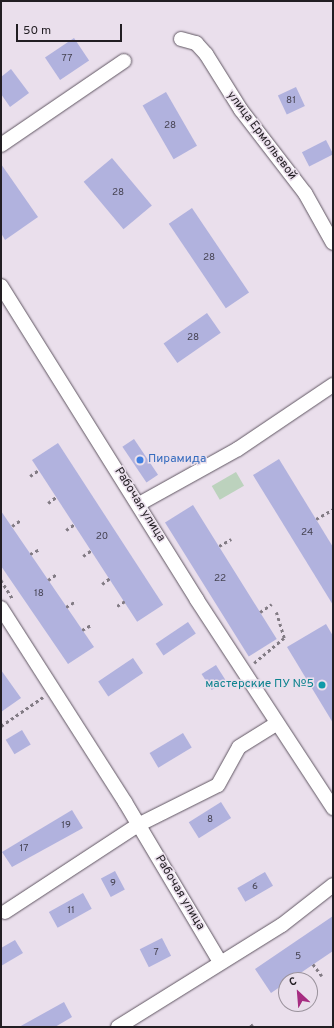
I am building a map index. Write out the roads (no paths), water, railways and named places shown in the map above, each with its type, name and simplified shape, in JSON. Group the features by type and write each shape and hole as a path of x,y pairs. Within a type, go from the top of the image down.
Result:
{"street":[{"name":"улица Ермольевой","path":"181,39 196,44 206,54 240,110 305,193 333,243"},
{"path":"1,145 124,61"},
{"name":"Рабочая улица","path":"1,286 244,670 276,724 333,808"},
{"path":"139,504 238,449 333,385"},
{"name":"Рабочая улица","path":"1,608 138,825 220,962"},
{"path":"5,912 138,825 218,785 239,747 276,724"},
{"path":"118,1027 220,962 282,925 333,885"}],"place":[{"name":"Пирамида","path":"140,460"},
{"name":"мастерские ПУ №5","path":"322,685"}]}
